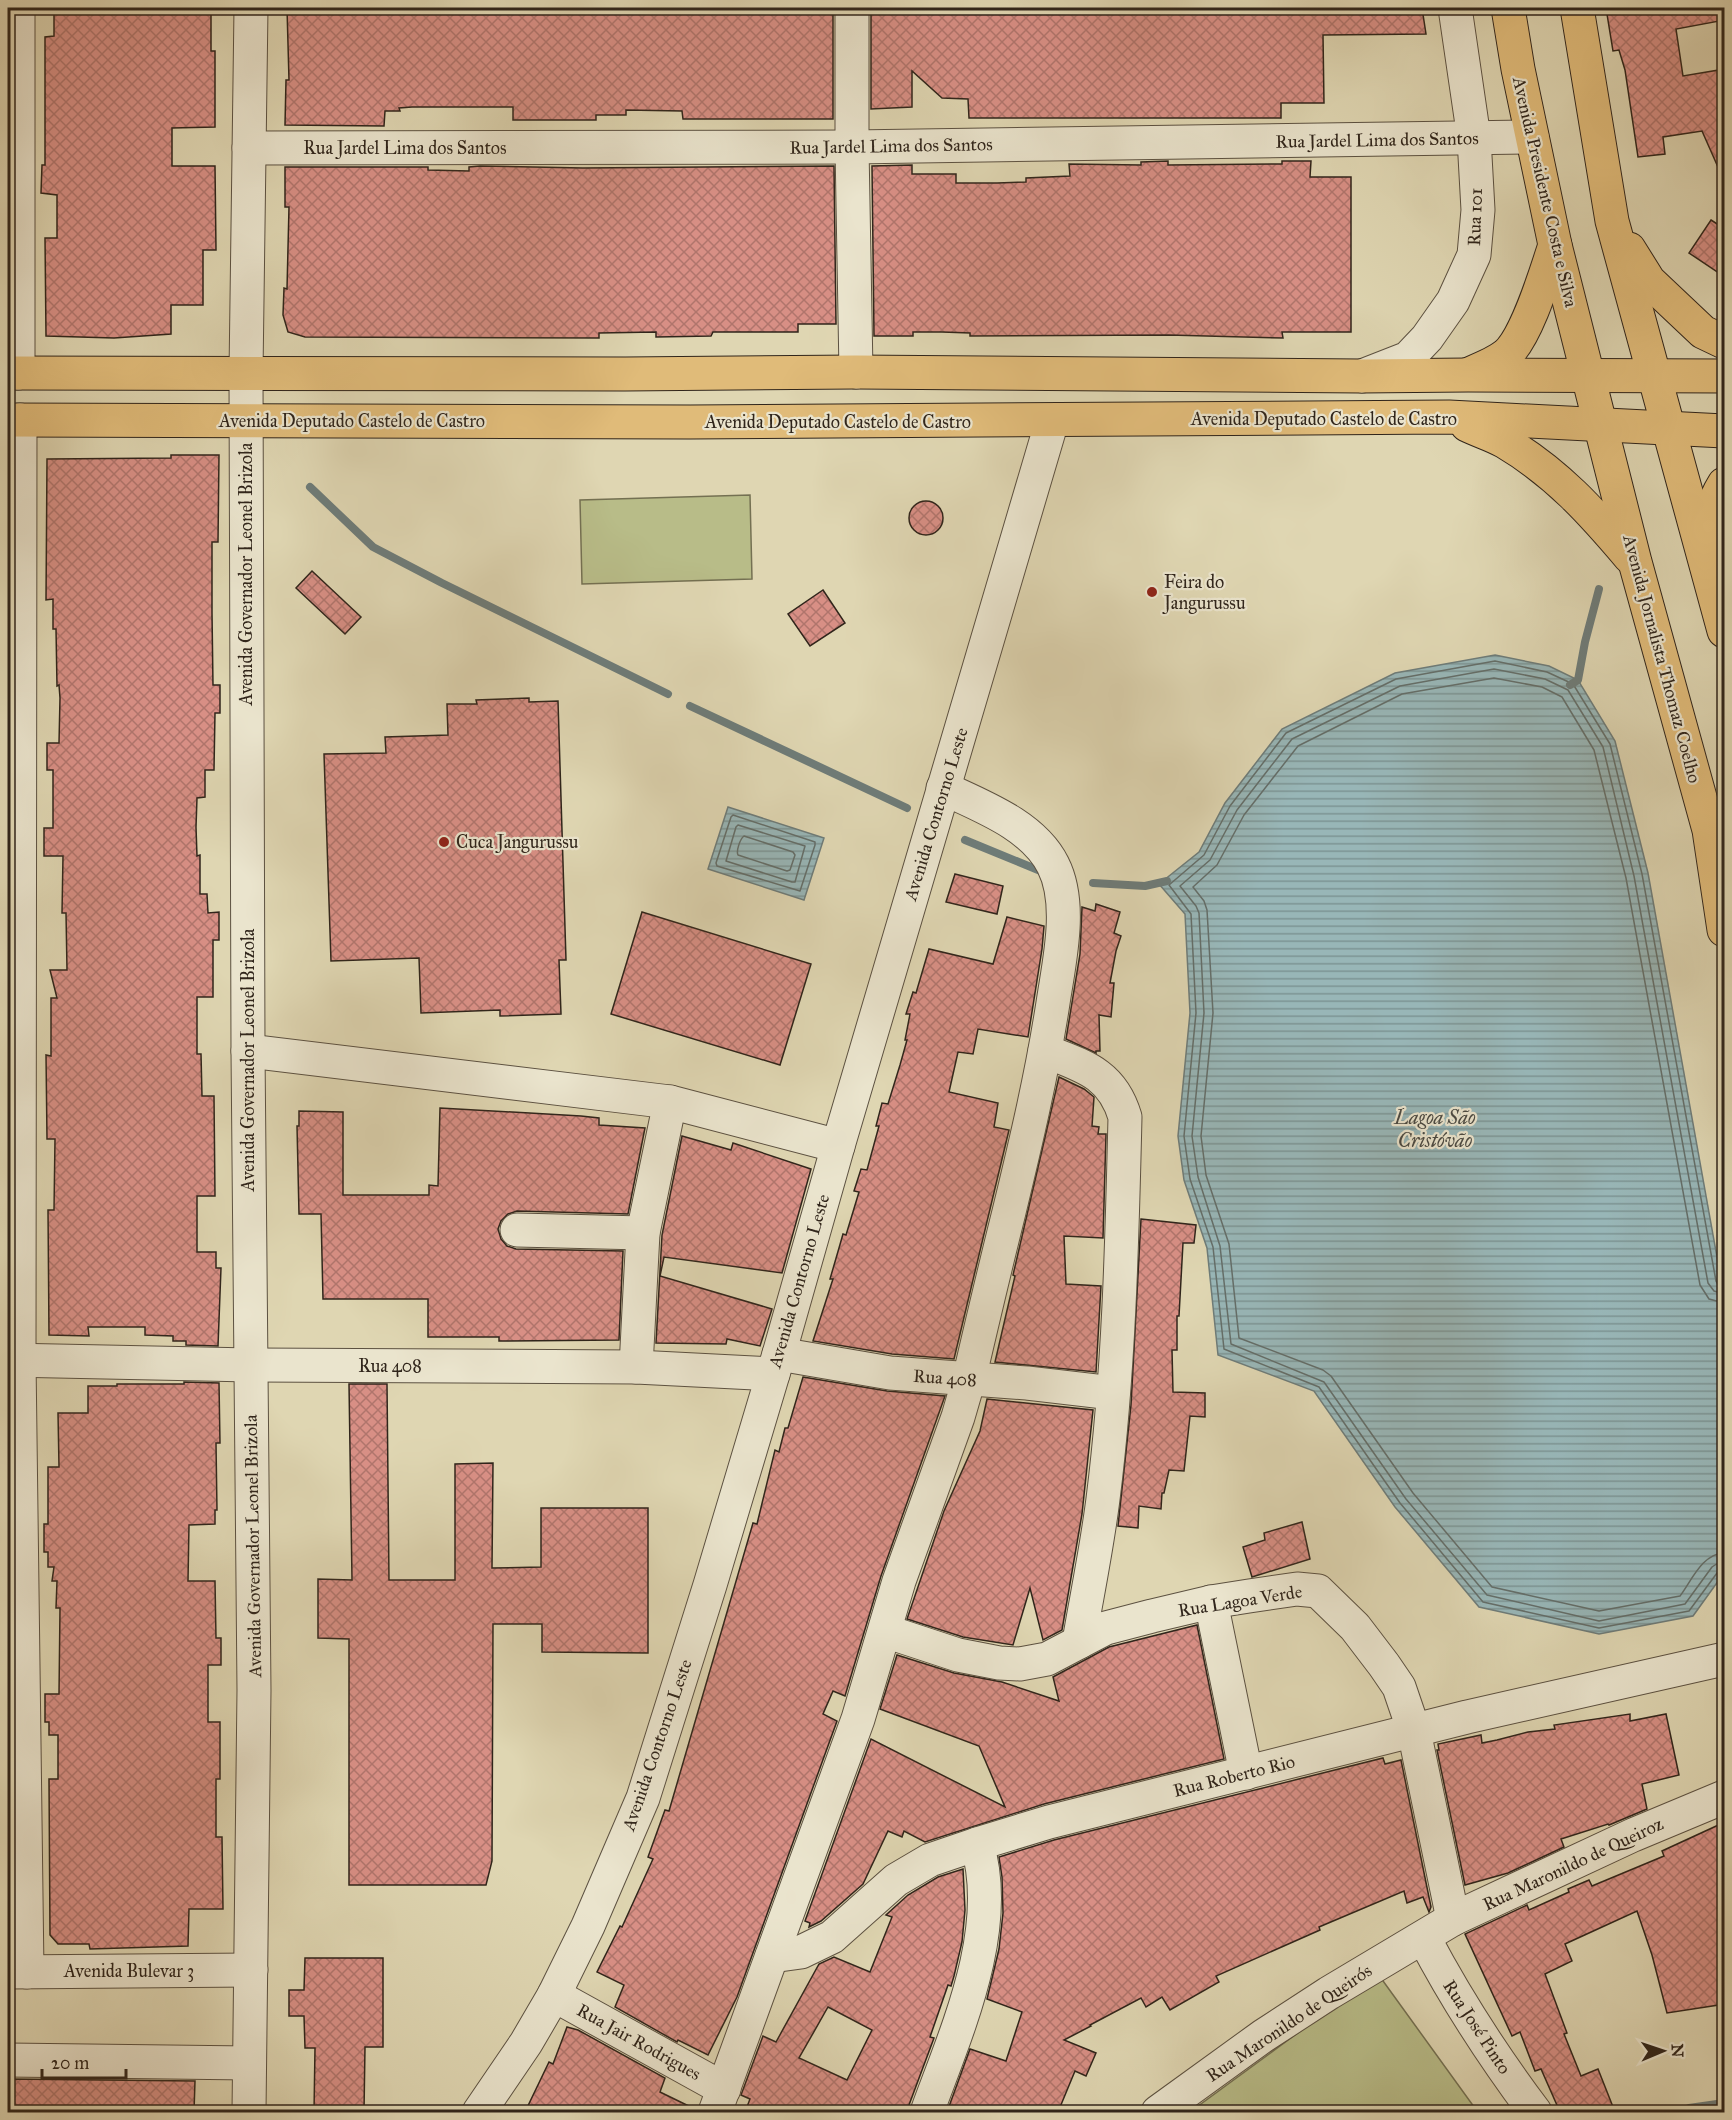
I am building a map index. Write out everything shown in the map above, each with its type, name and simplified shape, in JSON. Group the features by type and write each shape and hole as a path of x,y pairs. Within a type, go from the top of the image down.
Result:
{"main road":[{"name":"Avenida Presidente Costa e Silva","path":"1508,8 1518,69 1555,245 1600,425"},
{"path":"1577,8 1612,222 1725,631"},
{"path":"1612,222 1649,281 1703,332 1725,342"},
{"path":"1468,375 1507,354 1538,298 1555,245"},
{"path":"13,373 856,372 1725,376"},
{"path":"690,422 692,373"},
{"path":"626,374 626,422"},
{"path":"1449,417 1504,441 1550,473 1579,498 1635,562"},
{"name":"Avenida Deputado Castelo de Castro","path":"14,420 690,422 1449,417 1725,431"},
{"name":"Avenida Jornalista Thomaz Coelho","path":"1600,425 1635,562 1709,830 1725,930"},
{"path":"1703,551 1706,526 1712,508 1725,484"}],"street":[{"path":"13,373 18,8"},
{"name":"Avenida Governador Leonel Brizola","path":"249,2112 254,1690 248,1051 246,420 250,8"},
{"path":"852,8 856,372"},
{"name":"Rua 101","path":"1361,376 1408,358 1427,338 1453,301 1474,255 1478,210 1474,138 1455,8"},
{"name":"Rua Jardel Lima dos Santos","path":"249,148 852,147 1532,137"},
{"path":"14,420 13,1360 17,1972"},
{"name":"Avenida Contorno Leste","path":"479,2112 526,2043 554,1995 588,1926 643,1798 776,1364 1052,421"},
{"path":"719,2101 858,1719 899,1581 958,1417 1032,1120 1046,1051 1063,911 1059,883 1052,864 1035,843 1017,827 984,807 943,788"},
{"path":"248,1051 670,1102 838,1146"},
{"path":"1046,1051 1092,1070 1111,1088 1120,1101 1125,1117 1122,1250 1104,1497 1079,1642"},
{"path":"636,1367 643,1233 670,1102"},
{"path":"517,1230 643,1233"},
{"name":"Rua 408","path":"13,1360 251,1365 636,1367 776,1364 1113,1393"},
{"name":"Rua Lagoa Verde","path":"885,1631 958,1655 999,1663 1020,1664 1047,1659 1106,1629 1211,1602 1297,1589 1317,1591 1355,1627 1399,1687 1414,1731 1453,1919"},
{"path":"1211,1602 1246,1773"},
{"name":"Rua Roberto Rio","path":"772,1956 801,1952 832,1937 896,1880 930,1860 977,1844 1049,1822 1414,1731 1725,1659"},
{"name":"Rua Maronildo de Queiroz","path":"1424,1938 1453,1919 1633,1835 1725,1797"},
{"path":"927,2112 972,1984 983,1909 981,1860 977,1844"},
{"name":"Rua Maronildo de Queirós","path":"1158,2112 1263,2036 1329,1993 1424,1938"},
{"name":"Rua José Pinto","path":"1424,1938 1475,2028 1534,2112"},
{"name":"Avenida Bulevar 3","path":"17,1972 251,1970"},
{"name":"Rua Jair Rodrigues","path":"554,1995 719,2101"},
{"path":"8,2060 249,2063"}],"green space":[{"path":"750,495 752,579 582,584 580,500"},
{"path":"1378,1974 1477,2111 1190,2112"}],"water":[{"name":"Lagoa São Cristóvão","path":"1495,655 1549,666 1578,680 1615,741 1648,873 1724,1296 1724,1573 1693,1616 1599,1634 1479,1607 1395,1507 1314,1391 1218,1355 1207,1248 1184,1180 1178,1136 1190,1013 1185,914 1159,884 1199,852 1225,803 1282,729 1395,673"},
{"path":"728,807 824,838 804,900 708,869"}],"building":[{"path":"54,8 203,8 203,10 211,10 211,51 215,51 215,127 172,128 172,166 215,166 216,250 203,250 203,305 171,305 171,334 114,338 46,336 45,238 57,238 57,195 41,193 42,165 45,165 45,37 54,36"},
{"path":"287,8 833,8 833,119 683,119 682,111 626,110 626,115 596,115 596,120 513,120 513,107 412,107 399,108 400,111 385,111 384,126 285,125 286,80 289,80"},
{"path":"871,8 1422,8 1426,34 1323,35 1324,103 1281,103 1281,118 969,118 968,99 942,98 912,71 912,107 871,109"},
{"path":"1606,8 1725,8 1725,20 1676,29 1683,76 1725,69 1725,183 1702,131 1663,137 1665,154 1638,157 1625,70 1619,50 1613,51"},
{"path":"1168,161 1168,165 1282,164 1282,161 1311,161 1310,177 1351,177 1351,332 1282,332 1283,338 1169,335 970,336 970,333 942,332 913,332 913,336 874,336 872,166 912,165 912,174 956,174 956,183 997,183 1026,182 1026,178 1070,176 1069,164 1141,165 1141,162"},
{"path":"834,166 836,324 798,324 798,332 713,332 711,336 656,337 656,332 599,333 599,338 305,337 288,332 283,315 284,288 287,289 289,207 285,207 285,167 428,167 428,170 469,171 469,167 583,168"},
{"path":"1711,220 1725,229 1725,277 1689,253"},
{"path":"171,455 219,455 218,542 212,542 212,613 213,685 220,685 220,713 215,713 214,770 205,770 205,797 197,798 196,827 197,856 200,855 200,894 207,894 208,913 219,912 219,940 213,940 213,997 197,997 197,1054 201,1054 202,1096 214,1096 215,1196 197,1196 197,1252 216,1252 216,1268 221,1268 218,1346 186,1345 186,1341 173,1341 173,1336 145,1335 145,1327 88,1327 89,1336 49,1335 48,1210 54,1210 55,1139 47,1139 46,1055 51,1056 51,998 57,998 50,970 67,970 66,913 62,913 63,856 44,856 44,828 53,828 53,770 47,770 47,743 59,743 60,698 59,685 57,686 53,599 46,600 47,459 171,458"},
{"path":"926,501 938,506 943,518 938,530 926,535 914,530 909,518 914,506"},
{"path":"312,571 361,617 345,634 296,588"},
{"path":"823,590 845,623 810,646 788,614"},
{"name":"Cuca Jangurussu","path":"529,698 529,702 558,701 566,960 559,960 561,1014 500,1016 500,1010 421,1013 419,958 331,961 324,754 386,753 385,737 448,735 447,704 477,704 476,700"},
{"path":"955,874 1003,886 997,914 946,902"},
{"path":"1096,904 1120,912 1114,933 1121,936 1110,983 1114,983 1111,1017 1099,1015 1100,1051 1096,1053 1066,1039 1080,954 1082,907 1095,911"},
{"path":"642,912 811,964 780,1065 611,1014"},
{"path":"1007,917 1044,926 1042,949 1028,1037 978,1029 973,1054 958,1052 949,1092 998,1103 994,1127 1009,1130 954,1359 892,1354 813,1341 833,1279 830,1279 843,1234 846,1235 859,1192 854,1191 861,1169 867,1170 879,1126 876,1126 882,1103 888,1104 900,1065 907,1040 905,1040 910,1014 906,1014 913,992 916,993 929,949 993,964"},
{"path":"1059,1077 1084,1089 1094,1097 1092,1126 1099,1127 1098,1134 1106,1134 1103,1238 1064,1236 1066,1284 1101,1286 1096,1372 995,1362"},
{"path":"440,1108 581,1116 599,1118 599,1125 645,1128 628,1214 517,1211 508,1214 501,1221 498,1229 501,1239 507,1246 516,1249 623,1251 619,1340 499,1341 499,1337 428,1337 428,1299 323,1299 321,1214 299,1214 297,1126 299,1126 299,1111 343,1112 343,1195 429,1195 429,1185 438,1186"},
{"path":"682,1136 731,1150 733,1143 811,1169 782,1273 664,1257 660,1276 772,1309 760,1346 727,1339 726,1344 656,1343 662,1235"},
{"path":"1141,1219 1196,1225 1194,1243 1183,1243 1179,1316 1177,1316 1177,1350 1172,1350 1173,1392 1205,1393 1205,1417 1190,1416 1184,1471 1169,1470 1164,1493 1162,1493 1161,1509 1139,1506 1138,1528 1118,1526 1131,1405"},
{"path":"803,1377 887,1391 945,1396 881,1576 845,1696 833,1691 823,1714 837,1721 737,1997 708,2055 678,2040 677,2042 615,2007 624,1985 597,1972 620,1926 622,1927 653,1859 648,1857 665,1810 669,1811 753,1523 757,1524 775,1450 779,1452"},
{"path":"184,1382 219,1383 220,1443 216,1443 217,1510 215,1510 215,1524 189,1525 188,1581 215,1581 216,1638 221,1638 221,1665 208,1665 208,1722 220,1722 220,1779 216,1779 216,1837 222,1837 223,1909 189,1909 188,1946 90,1949 89,1944 58,1944 50,1935 49,1779 58,1779 58,1735 49,1735 49,1722 45,1722 45,1694 59,1694 60,1608 56,1608 57,1581 52,1581 54,1567 48,1567 48,1552 44,1552 44,1524 48,1524 48,1467 59,1467 58,1413 88,1413 88,1386 184,1384"},
{"path":"349,1384 387,1384 389,1580 455,1580 455,1464 493,1463 492,1568 541,1567 541,1508 648,1508 648,1653 542,1652 542,1624 493,1624 492,1861 486,1885 349,1885 349,1639 318,1638 318,1579 352,1580"},
{"path":"987,1399 1093,1410 1082,1514 1062,1630 1043,1640 1030,1588 1013,1645 963,1637 907,1619 944,1511 980,1431"},
{"path":"1302,1522 1310,1559 1252,1577 1243,1547 1265,1540 1264,1533"},
{"path":"1197,1625 1224,1759 1044,1804 925,1842 904,1831 902,1837 888,1831 863,1884 821,1921 809,1927 810,1923 805,1921 871,1739 1005,1807 979,1746 880,1709 897,1655 954,1673 1002,1682 1059,1701 1053,1677 1109,1647"},
{"path":"1630,1714 1630,1721 1666,1714 1679,1775 1642,1784 1647,1809 1609,1825 1561,1839 1564,1847 1508,1873 1465,1885 1437,1750 1439,1750 1438,1744 1481,1735 1482,1743 1528,1732 1555,1729 1554,1725"},
{"path":"1383,1758 1385,1764 1401,1760 1431,1907 1429,1912 1423,1897 1407,1903 1404,1891 1319,1927 1320,1930 1216,1976 1219,1982 1170,2010 1162,1997 1146,2007 1141,1998 1090,2025 1064,2040 1096,2053 1086,2076 1075,2071 1058,2112 947,2112 970,2049 1006,2061 1022,2012 987,1999 999,1949 1003,1913 999,1857 1054,1840"},
{"path":"1725,1822 1725,2004 1667,2013 1652,1955 1637,1911 1565,1944 1572,1961 1545,1974 1567,2033 1564,2034 1581,2076 1598,2069 1615,2112 1560,2112 1541,2069 1535,2071 1520,2032 1512,2036 1465,1934 1527,1905 1529,1910 1589,1880 1592,1886 1664,1856 1662,1851"},
{"path":"963,1869 965,1910 962,1942 951,1986 948,1985 930,2037 934,2038 909,2105 909,2112 745,2112 750,2099 741,2095 763,2036 776,2042 819,1964 834,1957 870,1972 892,1917 886,1915 908,1895 938,1877","holes":["828,2007 872,2030 847,2080 799,2058"]},
{"path":"305,1958 383,1958 383,2047 365,2047 364,2112 314,2112 315,2048 305,2048 304,2016 289,2016 289,1990 304,1990"},
{"path":"567,2027 578,2030 665,2078 660,2092 697,2112 525,2112 549,2062 553,2064"},
{"path":"8,2079 195,2081 194,2112 8,2112"}],"waterway":[{"path":"310,487 373,547 668,694"},
{"path":"1570,685 1578,680 1599,589"},
{"path":"690,706 907,808"},
{"path":"965,840 1043,872"},
{"path":"1093,883 1145,886 1167,881"},
{"path":"1682,2112 1689,2108 1724,2103"}],"place":[{"name":"Feira do Jangurussu","path":"1152,592"},
{"name":"Cuca Jangurussu","path":"444,842"}]}
